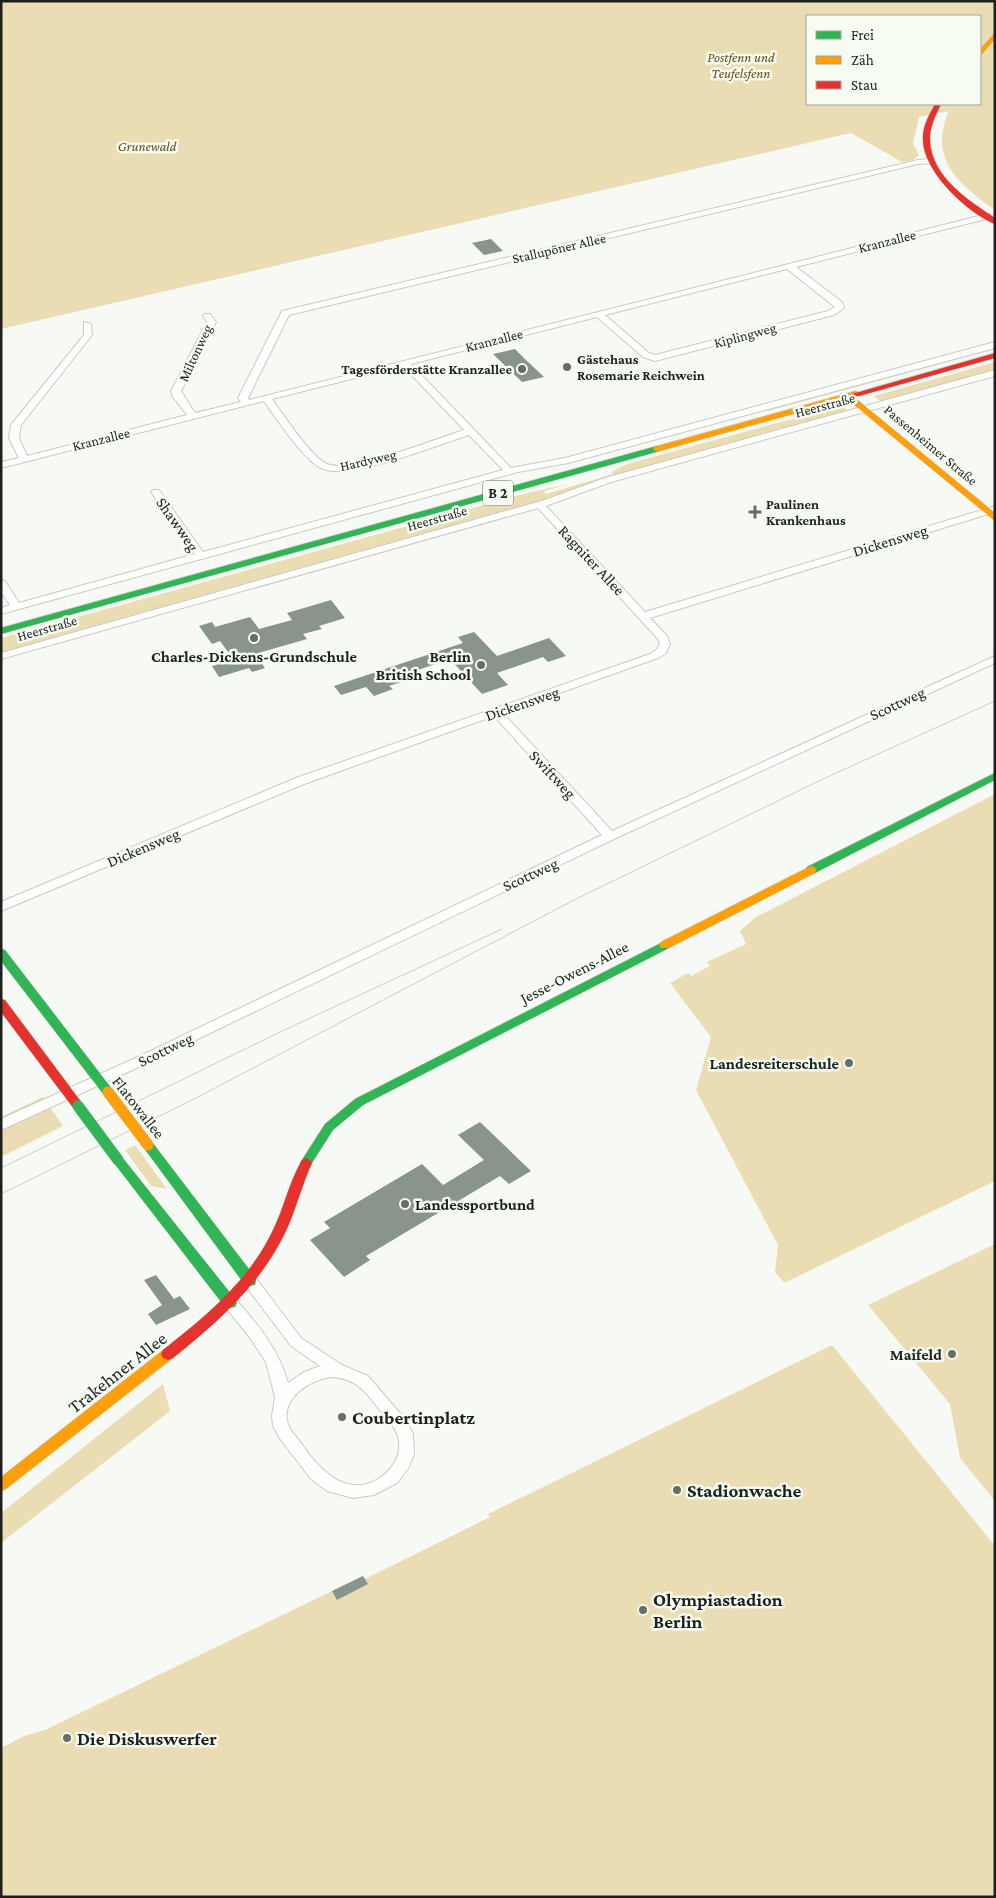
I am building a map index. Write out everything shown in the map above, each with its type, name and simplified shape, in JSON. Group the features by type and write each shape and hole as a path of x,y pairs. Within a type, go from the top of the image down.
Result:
{"main road":[{"path":"981,52 995,35"},
{"path":"937,105 930,116 924,140 931,161 956,192 991,219"},
{"name":"Heerstraße","path":"1,631 995,355"},
{"name":"Passenheimer Straße","path":"848,396 992,512"},
{"name":"Jesse-Owens-Allee","path":"250,1281 277,1237 303,1169 313,1150 330,1127 359,1102 995,776"},
{"name":"Flatowallee","path":"1,953 250,1281"},
{"path":"1,1003 68,1095 230,1303"},
{"name":"Trakehner Allee","path":"1,1485 230,1303 250,1281"}],"street":[{"name":"Stallupöner Allee","path":"246,402 243,398 285,313 918,162 931,161"},
{"name":"Kranzallee","path":"1,465 192,415 789,266 991,219"},
{"name":"Kiplingweg","path":"598,314 646,355 655,358 831,312 840,308 839,304 789,266"},
{"name":"Miltonweg","path":"192,415 176,392 212,322 208,316"},
{"path":"24,458 13,439 12,433 16,425 88,335 87,324"},
{"name":"Heerstraße","path":"1,611 509,471 607,450 995,345"},
{"path":"405,363 509,471"},
{"name":"Heerstraße","path":"1,656 540,504 608,480 995,373"},
{"name":"Hardyweg","path":"264,397 319,463 334,468 375,461 470,431"},
{"name":"Shawweg","path":"156,492 201,556"},
{"name":"Ragniter Allee","path":"540,504 644,616"},
{"name":"Dickensweg","path":"1,907 300,781 654,656 662,651 665,644 663,638 644,616 992,512"},
{"path":"1,583 16,607"},
{"name":"Scottweg","path":"1,1125 98,1081 610,836 995,659"},
{"name":"Swiftweg","path":"496,712 610,836"},
{"path":"250,1281 296,1342 339,1371 356,1376 370,1386 405,1434 407,1450 402,1466 390,1479 374,1488 345,1491 328,1486 320,1479 283,1430 280,1414 284,1398 302,1379 320,1372 339,1371"},
{"path":"230,1303 273,1361 284,1398"}],"green space":[{"name":"Grunewald","path":"1,1 995,1 995,210 958,179 944,156 943,128 949,111 919,117 913,144 919,155 913,160 902,162 851,133 1,329"},
{"path":"995,346 995,349 768,411 766,409"},
{"path":"995,362 995,370 881,402 874,396"},
{"path":"843,407 848,411 552,499 1,653 1,638 531,492 572,483 544,491 546,494 613,474 611,472 627,464"},
{"name":"Landesreiterschule","path":"995,794 995,1181 784,1283 775,1272 778,1245 696,1090 711,1037 670,983 688,973 691,976 710,966 707,962 746,944 740,931 756,917"},
{"path":"43,1097 63,1126 1,1157 1,1117"},
{"path":"135,1145 167,1189 151,1186 125,1150"},
{"name":"Maifeld","path":"995,1244 995,1501 960,1458 950,1404 868,1305"},
{"name":"Olympiastadion Berlin","path":"832,1345 995,1546 995,1897 1,1897 1,1748 24,1736 45,1730 363,1576 365,1579 490,1517 488,1514"},
{"path":"163,1384 170,1411 1,1543 1,1513"}],"building":[{"path":"491,239 503,251 484,255 472,243"},
{"name":"Tagesförderstätte Kranzallee","path":"515,349 544,377 522,382 493,354"},
{"name":"Charles-Dickens-Grundschule","path":"331,600 345,618 319,626 322,629 303,634 307,639 255,654 265,668 252,672 249,668 219,677 212,666 234,660 220,641 212,644 199,626 212,622 215,627 250,617 259,629 292,620 287,613"},
{"name":"Berlin British School","path":"474,632 497,656 549,638 566,656 548,662 543,657 497,673 508,685 482,694 450,659 415,671 419,676 389,686 393,689 374,696 366,687 341,695 334,686 463,643 458,637"},
{"name":"Landessportbund","path":"480,1122 531,1171 509,1184 500,1176 366,1256 370,1260 344,1277 310,1240 330,1228 324,1222 422,1164 443,1185 484,1160 458,1135"},
{"path":"156,1275 174,1299 180,1296 190,1309 156,1325 148,1314 162,1305 144,1280"},
{"path":"363,1576 368,1584 337,1600 332,1591"}],"tram line":[{"path":"1,1194 196,1098 576,899 823,779 995,701"},
{"path":"1,1168 280,1032 502,929"}],"traffic: fast":[{"path":"1,631 657,449"},
{"path":"811,870 995,776"},
{"path":"306,1163 329,1127 359,1102 665,945"},
{"path":"1,953 108,1092"},
{"path":"78,1106 118,1160"},
{"path":"148,1145 250,1281"},
{"path":"118,1160 230,1303"}],"traffic: slow":[{"path":"981,52 995,35"},
{"path":"657,449 856,394"},
{"path":"848,396 995,518"},
{"path":"665,945 811,870"},
{"path":"108,1092 148,1145"},
{"path":"1,1485 168,1354"}],"traffic: jam":[{"path":"938,105 926,136 928,154 934,167 962,198 995,222"},
{"path":"856,394 995,355"},
{"path":"1,1003 78,1106"},
{"path":"168,1354 228,1302 254,1273 281,1229 306,1163"}],"place":[{"name":"Gästehaus Rosemarie Reichwein","path":"567,367"},
{"name":"Tagesförderstätte Kranzallee","path":"522,369"},
{"name":"Paulinen Krankenhaus","path":"755,512"},
{"name":"Charles-Dickens-Grundschule","path":"254,638"},
{"name":"Berlin British School","path":"481,665"},
{"name":"Landesreiterschule","path":"849,1063"},
{"name":"Landessportbund","path":"405,1204"},
{"name":"Maifeld","path":"952,1354"},
{"name":"Coubertinplatz","path":"342,1417"},
{"name":"Stadionwache","path":"677,1490"},
{"name":"Olympiastadion Berlin","path":"643,1610"},
{"name":"Die Diskuswerfer","path":"67,1738"}],"park label":[{"name":"Postfenn und Teufelsfenn","path":"741,66"}]}
